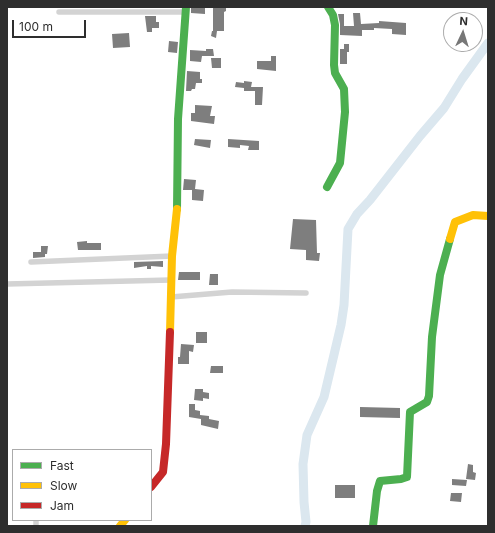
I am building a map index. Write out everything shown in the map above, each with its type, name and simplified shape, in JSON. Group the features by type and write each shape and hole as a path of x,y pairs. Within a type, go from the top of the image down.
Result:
{"street":[{"path":"327,187 340,163 345,112 344,89 342,82 336,73 334,65 335,25 333,15 328,7"},
{"path":"59,12 186,10 178,119 166,444 163,472 152,486"},
{"path":"373,526 377,490 380,481 407,477 410,412 427,402 429,396 432,338 440,275 455,222 473,214 488,216"},
{"path":"30,262 172,256"},
{"path":"7,284 171,280"},
{"path":"171,297 232,292 306,293"}],"building":[{"path":"191,7 205,7 205,14 191,13"},
{"path":"213,7 226,7 226,11 224,12 224,31 217,31 216,38 211,36 213,31"},
{"path":"353,13 360,13 361,24 379,23 379,21 406,23 406,35 392,34 392,29 374,28 374,30 362,30 362,36 340,35 338,14 344,14 344,26 354,26"},
{"path":"145,16 156,16 156,22 159,22 159,28 152,28 152,32 147,32"},
{"path":"129,33 130,47 113,48 112,34"},
{"path":"169,41 178,42 177,53 168,52"},
{"path":"344,44 349,44 347,64 340,64 340,49 344,49"},
{"path":"206,49 213,49 214,56 202,56 201,62 190,61 190,50 206,51"},
{"path":"271,56 276,56 276,71 257,69 257,61 271,61"},
{"path":"211,58 221,58 221,68 212,68"},
{"path":"187,71 200,72 200,79 202,79 202,83 196,83 195,89 192,89 191,91 186,91"},
{"path":"244,81 252,82 251,87 263,87 262,105 255,105 255,91 244,91 244,88 235,87 236,82 244,83"},
{"path":"195,105 212,106 210,116 215,116 214,124 191,121 191,113 195,113"},
{"path":"195,139 211,140 210,148 194,145"},
{"path":"228,139 259,141 259,150 248,150 249,146 240,145 240,148 228,147"},
{"path":"184,179 196,180 195,189 204,190 203,201 192,200 192,190 183,190"},
{"path":"293,219 316,220 317,253 320,253 319,261 306,260 306,250 290,249"},
{"path":"87,241 87,243 101,243 101,250 78,250 77,242"},
{"path":"41,246 48,246 45,257 33,258 33,252 41,252"},
{"path":"163,261 163,267 151,266 151,269 147,269 147,266 134,268 134,262"},
{"path":"179,272 200,272 200,280 178,280"},
{"path":"210,274 218,274 218,285 209,285"},
{"path":"196,332 207,332 207,343 196,343"},
{"path":"181,344 194,345 193,352 189,351 189,364 178,364"},
{"path":"211,366 223,366 223,373 210,373"},
{"path":"195,389 203,389 203,392 209,393 209,399 203,398 203,401 194,400"},
{"path":"189,404 195,404 195,410 200,411 200,415 209,416 209,419 219,421 218,429 201,425 201,419 189,417"},
{"path":"360,407 400,408 400,418 360,417"},
{"path":"468,464 473,465 473,472 476,473 475,480 466,479"},
{"path":"452,479 467,480 466,486 452,485"},
{"path":"335,485 355,485 355,498 335,498"},
{"path":"451,493 462,493 461,502 450,501"}],"waterway":[{"path":"305,526 303,464 307,435 324,397 341,325 344,305 348,229 357,214 444,108 462,79 488,43"}],"traffic: fast":[{"path":"177,209 178,119 186,7"},
{"path":"327,187 340,163 345,112 344,89 335,73 334,65 335,25 333,15 328,7"},
{"path":"373,526 377,491 380,481 407,477 410,412 427,402 429,396 432,337 440,275 450,239"}],"traffic: slow":[{"path":"170,332 172,256 177,209"},
{"path":"450,239 455,222 473,215 488,216"},
{"path":"120,526 124,521"}],"traffic: jam":[{"path":"152,486 163,472 166,444 170,332"}]}
